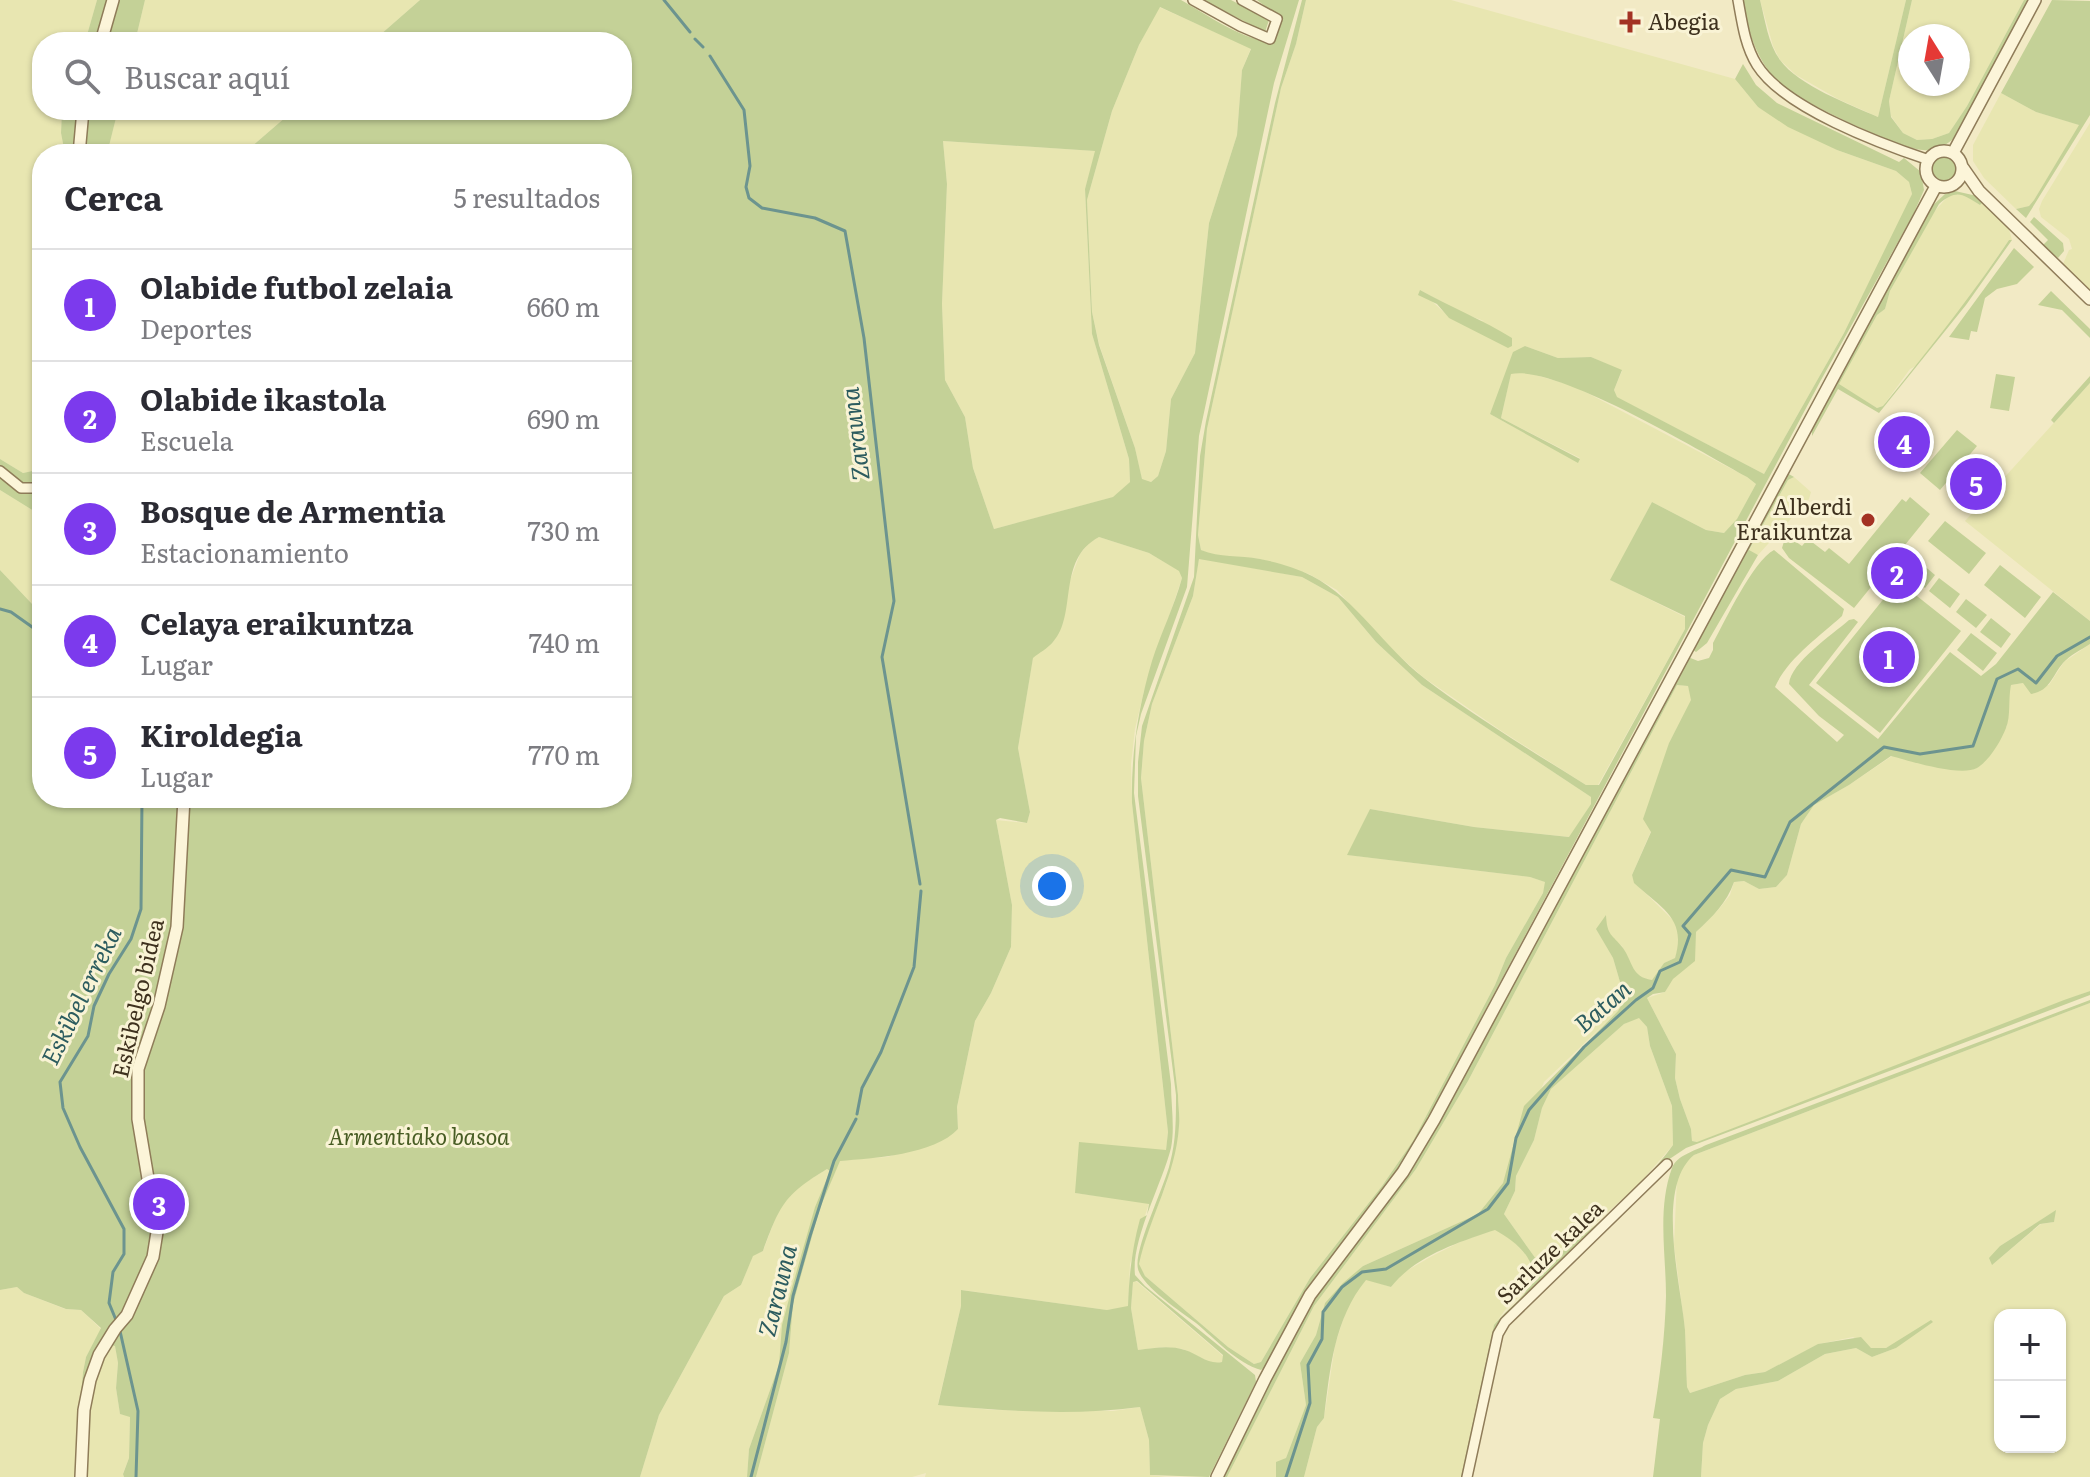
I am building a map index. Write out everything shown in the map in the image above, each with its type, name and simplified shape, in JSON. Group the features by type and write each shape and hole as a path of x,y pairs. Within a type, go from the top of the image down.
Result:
{"street":[{"path":"104,32 113,0"},
{"path":"1193,0 1270,39 1277,19 1242,0"},
{"path":"1738,0 1753,58 1764,76 1782,93 1815,112 1929,160"},
{"path":"1953,153 2035,0"},
{"path":"80,144 82,120"},
{"path":"1979,191 1970,187 1936,186 1927,177 1929,160 1940,152 1953,153 1979,191 2090,299"},
{"path":"1953,186 1961,178 1963,168"},
{"path":"1217,1477 1310,1295 1403,1172 1434,1120 1936,186"},
{"path":"0,471 21,488 32,488"},
{"name":"Eskibelgo bidea","path":"81,1477 84,1410 90,1380 99,1355 127,1315 153,1257 157,1232 138,1119 138,1069 159,1006 177,927 183,808"},
{"name":"Sarluze kalea","path":"1467,1477 1498,1334 1505,1322 1667,1164"}],"shaded area":[{"path":"0,0 97,0 88,32 32,32 32,120 62,120 63,144 32,144 32,471 23,473 0,459"},
{"path":"145,0 420,0 383,32 137,32"},
{"path":"1306,0 1451,0 1735,79 1758,107 1837,150 1896,171 1909,182 1912,194 1897,227 1844,333 1764,474 1616,397 1614,390 1622,371 1591,357 1558,358 1525,346 1511,373 1521,371 1574,386 1756,484 1737,520 1724,533 1706,530 1652,502 1611,580 1685,617 1685,629 1598,785 1586,785 1423,677 1380,639 1337,590 1309,574 1260,559 1215,556 1201,550 1198,535 1207,429 1281,88 1296,44","holes":["1420,290 1484,321 1450,318","1511,373 1501,418 1580,458 1578,462 1490,414"]},
{"path":"1760,0 1906,0 1878,117 1796,75 1780,60"},
{"path":"1912,0 2024,0 1967,106 1949,133 1917,140 1903,133 1891,116 1889,101 1898,61 1898,96 1970,96 1970,24 1907,24"},
{"path":"1159,7 1251,48 1242,70 1237,135 1209,223 1195,353 1171,399 1166,451 1158,476 1151,482 1142,480 1135,448 1099,344 1092,312 1087,200 1112,111 1139,45"},
{"path":"2001,93 2036,112 2080,125 2034,200 2029,206 2016,209 1984,178 1973,161 1973,145"},
{"path":"116,120 282,120 255,144 110,144"},
{"path":"2090,123 2090,293 2063,264 2072,249 2069,239 2041,217 2039,209"},
{"path":"943,141 1096,151 1085,189 1092,334 1129,459 1130,482 1114,497 994,529 973,468 965,417 945,380 942,304 947,184"},
{"path":"1949,195 1965,195 1980,205 1983,202 2008,226 2012,240 2009,240 1958,314 1916,366 1910,369 1883,406 1877,408 1838,384 1877,315 1885,309 1890,291 1934,212"},
{"path":"2090,383 2090,621 1965,521"},
{"path":"1794,477 1811,492 1809,499 1758,555 1749,551 1788,480"},
{"path":"0,490 32,510 32,604 0,570"},
{"path":"1099,537 1149,553 1180,571 1182,578 1144,691 1131,764 1132,803 1168,1132 1166,1151 1075,1193 1149,1203 1130,1264 1128,1307 1107,1310 962,1290 938,1404 992,1410 1113,1411 1140,1407 1149,1440 1150,1475 1166,1477 925,1477 926,1473 912,1477 756,1477 789,1353 793,1304 820,1208 840,1160 887,1157 939,1142 958,1129 957,1107 975,1021 1011,947 1012,905 996,820 1027,823 1030,812 1018,748 1033,657 1053,642 1063,623 1069,583 1080,554"},
{"path":"1199,558 1302,577 1338,597 1376,642 1422,685 1591,797 1591,804 1570,837 1474,827 1370,809 1348,855 1530,877 1546,882 1413,1141 1310,1278 1261,1362 1254,1364 1228,1347 1145,1276 1138,1265 1167,1182 1179,1126 1141,778 1144,741 1152,704 1193,596"},
{"path":"2090,644 2090,991 1698,1142 1692,1141 1675,1078 1676,1054 1647,998 1665,992 1696,932 1730,895 1734,882 1744,881 1759,889 1776,887 1787,875 1801,824 1814,805 1892,756 1957,770 1975,769 2007,726 2007,701 2011,685 2049,685 2064,662"},
{"path":"1677,685 1688,686 1692,700 1669,743 1651,831 1632,875 1635,883 1677,924 1680,943 1675,958 1664,963 1652,980 1643,979 1634,973 1622,946 1614,941 1606,928 1606,917 1597,930 1613,958 1625,999 1618,1011 1544,1082 1503,1183 1478,1214 1363,1266 1325,1303 1316,1335 1300,1363 1306,1405 1286,1458 1276,1463 1276,1477 1227,1477 1314,1306 1416,1169 1468,1081"},
{"path":"2090,1003 2090,1477 1701,1477 1703,1443 1720,1399 1736,1389 1778,1381 1825,1354 1856,1348 1872,1357 1896,1348 1902,1340 1886,1348 1871,1348 1853,1337 1819,1344 1765,1372 1745,1375 1690,1393 1674,1245 1677,1178 1683,1163 1694,1155","holes":["2055,1211 2054,1222 2041,1224 1993,1264 2000,1246"]},
{"path":"1639,1017 1647,1027 1650,1046 1672,1106 1673,1145 1638,1185 1572,1244 1551,1260 1536,1259 1504,1214 1515,1191 1516,1176 1534,1140 1542,1108 1551,1089 1624,1024"},
{"path":"827,1169 830,1171 815,1207 779,1365 749,1449 747,1477 640,1477 659,1415 724,1296 741,1285 753,1255 763,1251 780,1206 798,1187"},
{"path":"1495,1229 1510,1238 1529,1258 1532,1275 1528,1288 1494,1325 1461,1477 1304,1477 1317,1427 1324,1418 1335,1345 1348,1304 1366,1279 1391,1287 1401,1274 1432,1256"},
{"path":"1133,1281 1223,1356 1222,1362 1214,1364 1183,1349 1162,1347 1138,1350 1131,1308"},
{"path":"17,1287 24,1293 65,1309 81,1310 101,1329 86,1357 83,1372 74,1477 0,1477 0,1290"},
{"path":"111,1345 115,1345 118,1363 116,1388 120,1414 130,1416 129,1458 124,1477 86,1477 91,1400 96,1377"}],"green space":[{"path":"97,0 145,0 137,32 88,32"},
{"name":"Armentiako basoa","path":"420,0 1181,0 1234,30 1268,42 1278,16 1257,0 1299,0 1274,83 1199,436 1187,587 1136,736 1134,793 1171,1084 1173,1124 1167,1162 1142,1229 1135,1275 1255,1375 1256,1382 1209,1477 1150,1475 1149,1440 1140,1407 1064,1412 938,1405 961,1306 961,1290 1107,1310 1128,1306 1135,1241 1140,1219 1147,1215 1149,1204 1075,1193 1079,1142 1166,1150 1168,1132 1132,785 1136,731 1143,696 1152,661 1182,578 1179,571 1149,553 1099,537 1077,559 1060,630 1051,644 1033,658 1018,748 1030,812 1027,823 996,820 1012,905 1011,947 975,1021 957,1107 958,1129 934,1145 919,1150 840,1161 820,1208 793,1304 789,1353 756,1477 747,1477 749,1449 779,1365 782,1325 815,1207 830,1171 827,1169 801,1186 785,1202 763,1251 753,1256 741,1285 724,1296 659,1415 640,1477 124,1477 129,1458 130,1417 120,1414 116,1388 118,1363 115,1346 111,1345 96,1380 87,1441 87,1424 98,1353 78,1477 74,1477 83,1372 86,1357 101,1328 81,1310 66,1309 24,1293 17,1287 0,1290 0,570 32,604 32,808 632,808 632,144 255,144 282,120 632,120 632,32 383,32","holes":["1160,7 1251,49 1242,70 1237,135 1209,223 1195,353 1171,399 1166,451 1158,476 1151,482 1142,479 1135,448 1099,345 1092,312 1087,200 1112,111 1139,45","943,141 1095,151 1085,189 1092,334 1129,459 1130,482 1113,497 994,529 973,468 965,417 945,380 942,304 947,184","1137,1281 1223,1355 1222,1362 1212,1362 1173,1348 1138,1350 1131,1308 1133,1282"]},
{"path":"1203,0 1231,0 1269,20 1265,32"},
{"path":"1302,0 1306,0 1296,44 1281,88 1207,429 1198,535 1201,550 1273,562 1312,576 1342,597 1424,678 1483,720 1586,785 1599,785 1685,629 1685,616 1610,580 1652,502 1706,530 1724,533 1737,519 1756,484 1664,431 1594,396 1561,382 1511,374 1501,418 1580,459 1578,463 1490,414 1513,352 1525,346 1558,358 1591,357 1622,370 1614,390 1617,397 1764,474 1844,333 1912,194 1909,182 1896,171 1837,150 1788,127 1758,107 1735,79 1743,64 1756,85 1777,103 1899,162 1904,158 1921,172 1924,190 1407,1157 1306,1290 1261,1370 1235,1356 1163,1298 1138,1269 1140,1248 1172,1155 1176,1095 1138,796 1138,762 1142,726 1194,577 1200,456 1275,103","holes":["1199,559 1302,577 1338,597 1376,642 1422,685 1591,797 1591,804 1569,837 1474,827 1370,809 1347,855 1530,877 1545,882 1543,893 1506,958 1495,985 1413,1141 1310,1278 1261,1362 1254,1364 1228,1347 1145,1276 1139,1264 1173,1162 1179,1118 1141,778 1144,741 1152,704 1193,596"]},
{"path":"1742,0 1760,0 1773,47 1788,69 1825,93 1878,117 1898,33 1898,61 1889,101 1891,117 1903,133 1917,140 1932,139 1949,133 1967,106 2024,0 2029,0 1956,137 1932,150 1893,141 1848,122 1789,90 1771,74 1750,33"},
{"path":"1906,0 1912,0 1907,24 1900,24"},
{"path":"2052,0 2090,1 2090,115 2026,218 2016,209 2029,206 2034,200 2079,125 2036,112 2001,93"},
{"path":"62,120 116,120 110,144 63,144"},
{"path":"1944,156 1954,160 1958,170 1954,180 1944,184 1934,180 1930,170 1934,160"},
{"path":"1955,191 1977,196 1983,202 1980,205 1964,196 1955,195 1939,204 1890,291 1885,309 1877,315 1839,384 1877,408 1883,406 2012,240 1966,305 1879,413 1838,389 1812,436 1812,426 1930,208 1945,194"},
{"path":"2034,217 2063,243 2064,251 2058,258 2042,246 2048,240 2030,222"},
{"path":"2014,248 2034,267 2017,284 1997,289 1985,298 1977,332 1971,331 1969,340 1949,337"},
{"path":"1420,290 1512,338 1512,346 1508,348 1449,318 1437,304 1418,295"},
{"path":"2051,291 2090,329 2090,338 2062,310 2038,305"},
{"path":"1996,374 2015,377 2009,411 1990,408"},
{"path":"2090,376 2090,383 2054,423 2051,420"},
{"path":"1957,430 1977,446 1940,490 1920,473"},
{"path":"0,459 23,473 32,471 32,510 0,490"},
{"path":"1787,473 1794,477 1788,480 1749,550 1758,555 1707,643 1696,652 1692,649"},
{"path":"1910,497 1930,514 1854,608 1789,558 1782,548 1786,535 1802,546 1808,539 1825,552 1829,548 1849,564 1902,499 1906,502"},
{"path":"1945,521 1986,553 1969,574 1928,541"},
{"path":"1774,550 1844,609 1842,616 1787,667 1775,687 1837,742 1844,735 1819,716 1789,684 1804,658 1849,620 1858,622 1809,685 1878,739 1950,652 1981,676 1996,664 2053,592 2090,621 2090,644 2066,660 2042,690 2031,694 2023,683 2011,685 2006,728 1994,750 1977,768 1959,771 1891,756 1814,805 1801,824 1787,875 1776,887 1759,889 1744,881 1734,882 1723,903 1696,932 1695,961 1673,979 1665,992 1647,998 1676,1054 1675,1078 1692,1141 1697,1142 2064,1000 2090,991 2090,995 1686,1148 1668,1160 1504,1318 1464,1477 1461,1477 1494,1325 1528,1288 1532,1279 1530,1261 1518,1246 1495,1230 1425,1259 1391,1287 1366,1280 1355,1295 1340,1328 1331,1363 1324,1418 1317,1427 1304,1477 1276,1477 1276,1462 1286,1458 1306,1405 1300,1363 1316,1335 1325,1303 1363,1266 1478,1214 1503,1183 1524,1106 1618,1011 1625,999 1613,958 1596,929 1606,915 1609,931 1640,976 1652,980 1664,963 1675,958 1678,944 1674,923 1662,907 1634,883 1632,875 1651,832 1643,819 1669,743 1691,700 1688,686 1677,685 1468,1081 1416,1169 1314,1306 1227,1477 1222,1477 1301,1321 1328,1279 1416,1162 1443,1115 1688,657 1698,661 1709,658 1713,643 1732,607 1766,556","holes":["1639,1018 1647,1027 1650,1046 1672,1106 1673,1145 1632,1192 1600,1221 1551,1260 1536,1259 1504,1214 1551,1089 1624,1024"]},
{"path":"1915,558 1935,575 1925,588 1904,572"},
{"path":"2000,565 2041,597 2025,618 1984,585"},
{"path":"1939,578 1960,594 1950,608 1929,591"},
{"path":"1898,581 1961,631 1880,733 1816,683"},
{"path":"1966,599 1987,615 1976,628 1956,612"},
{"path":"1991,618 2011,634 2001,648 1980,632"},
{"path":"1971,633 1997,653 1983,671 1957,650"},
{"path":"2090,1000 2090,1003 1694,1155 1682,1170 1673,1213 1673,1238 1685,1330 1687,1387 1690,1393 1745,1375 1765,1372 1818,1344 1861,1337 1871,1348 1886,1348 1931,1320 1933,1322 1896,1348 1872,1357 1856,1348 1825,1354 1778,1381 1736,1389 1720,1399 1708,1425 1703,1443 1701,1477 1653,1477 1660,1419 1653,1418 1665,1311 1665,1199 1674,1164 1706,1145"},
{"path":"2056,1210 2054,1222 2040,1224 1992,1265 1989,1258 2000,1246"}],"waterway":[{"name":"Zarauna","path":"664,0 690,32"},
{"name":"Zarauna","path":"695,39 703,47"},
{"name":"Zarauna","path":"710,56 744,110 750,166 746,187 749,198 762,208 815,218 845,231 864,338 894,601 882,657 920,884"},
{"name":"Eskibel erreka","path":"0,609 11,612 32,627"},
{"name":"Batan","path":"1286,1477 1310,1403 1308,1365 1322,1339 1323,1312 1342,1287 1362,1272 1386,1269 1488,1209 1508,1183 1516,1138 1529,1110 1584,1047 1653,988 1660,971 1680,962 1690,934 1683,926 1731,870 1765,877 1790,822 1884,747 1920,754 1973,746 1997,679 2018,669 2036,683 2057,656 2090,637"},
{"name":"Eskibel erreka","path":"116,1320 109,1303 113,1272 124,1254 124,1229 63,1108 60,1082 88,1036 94,1006 131,939 141,909 142,808"},
{"name":"Zarauna","path":"857,1114 862,1088 881,1052 914,967 921,891"},
{"name":"Zarauna","path":"751,1477 810,1236 834,1161 856,1119"},
{"name":"Eskibel erreka","path":"120,1331 138,1411 136,1477"}],"place":[{"name":"Abegia","path":"1630,22"},
{"name":"Celaya eraikuntza","path":"1904,442"},
{"name":"Kiroldegia","path":"1976,484"},
{"name":"Alberdi Eraikuntza","path":"1868,520"},
{"name":"Olabide ikastola","path":"1897,573"},
{"name":"Olabide futbol zelaia","path":"1889,657"},
{"name":"Bosque de Armentia","path":"159,1204"}]}
